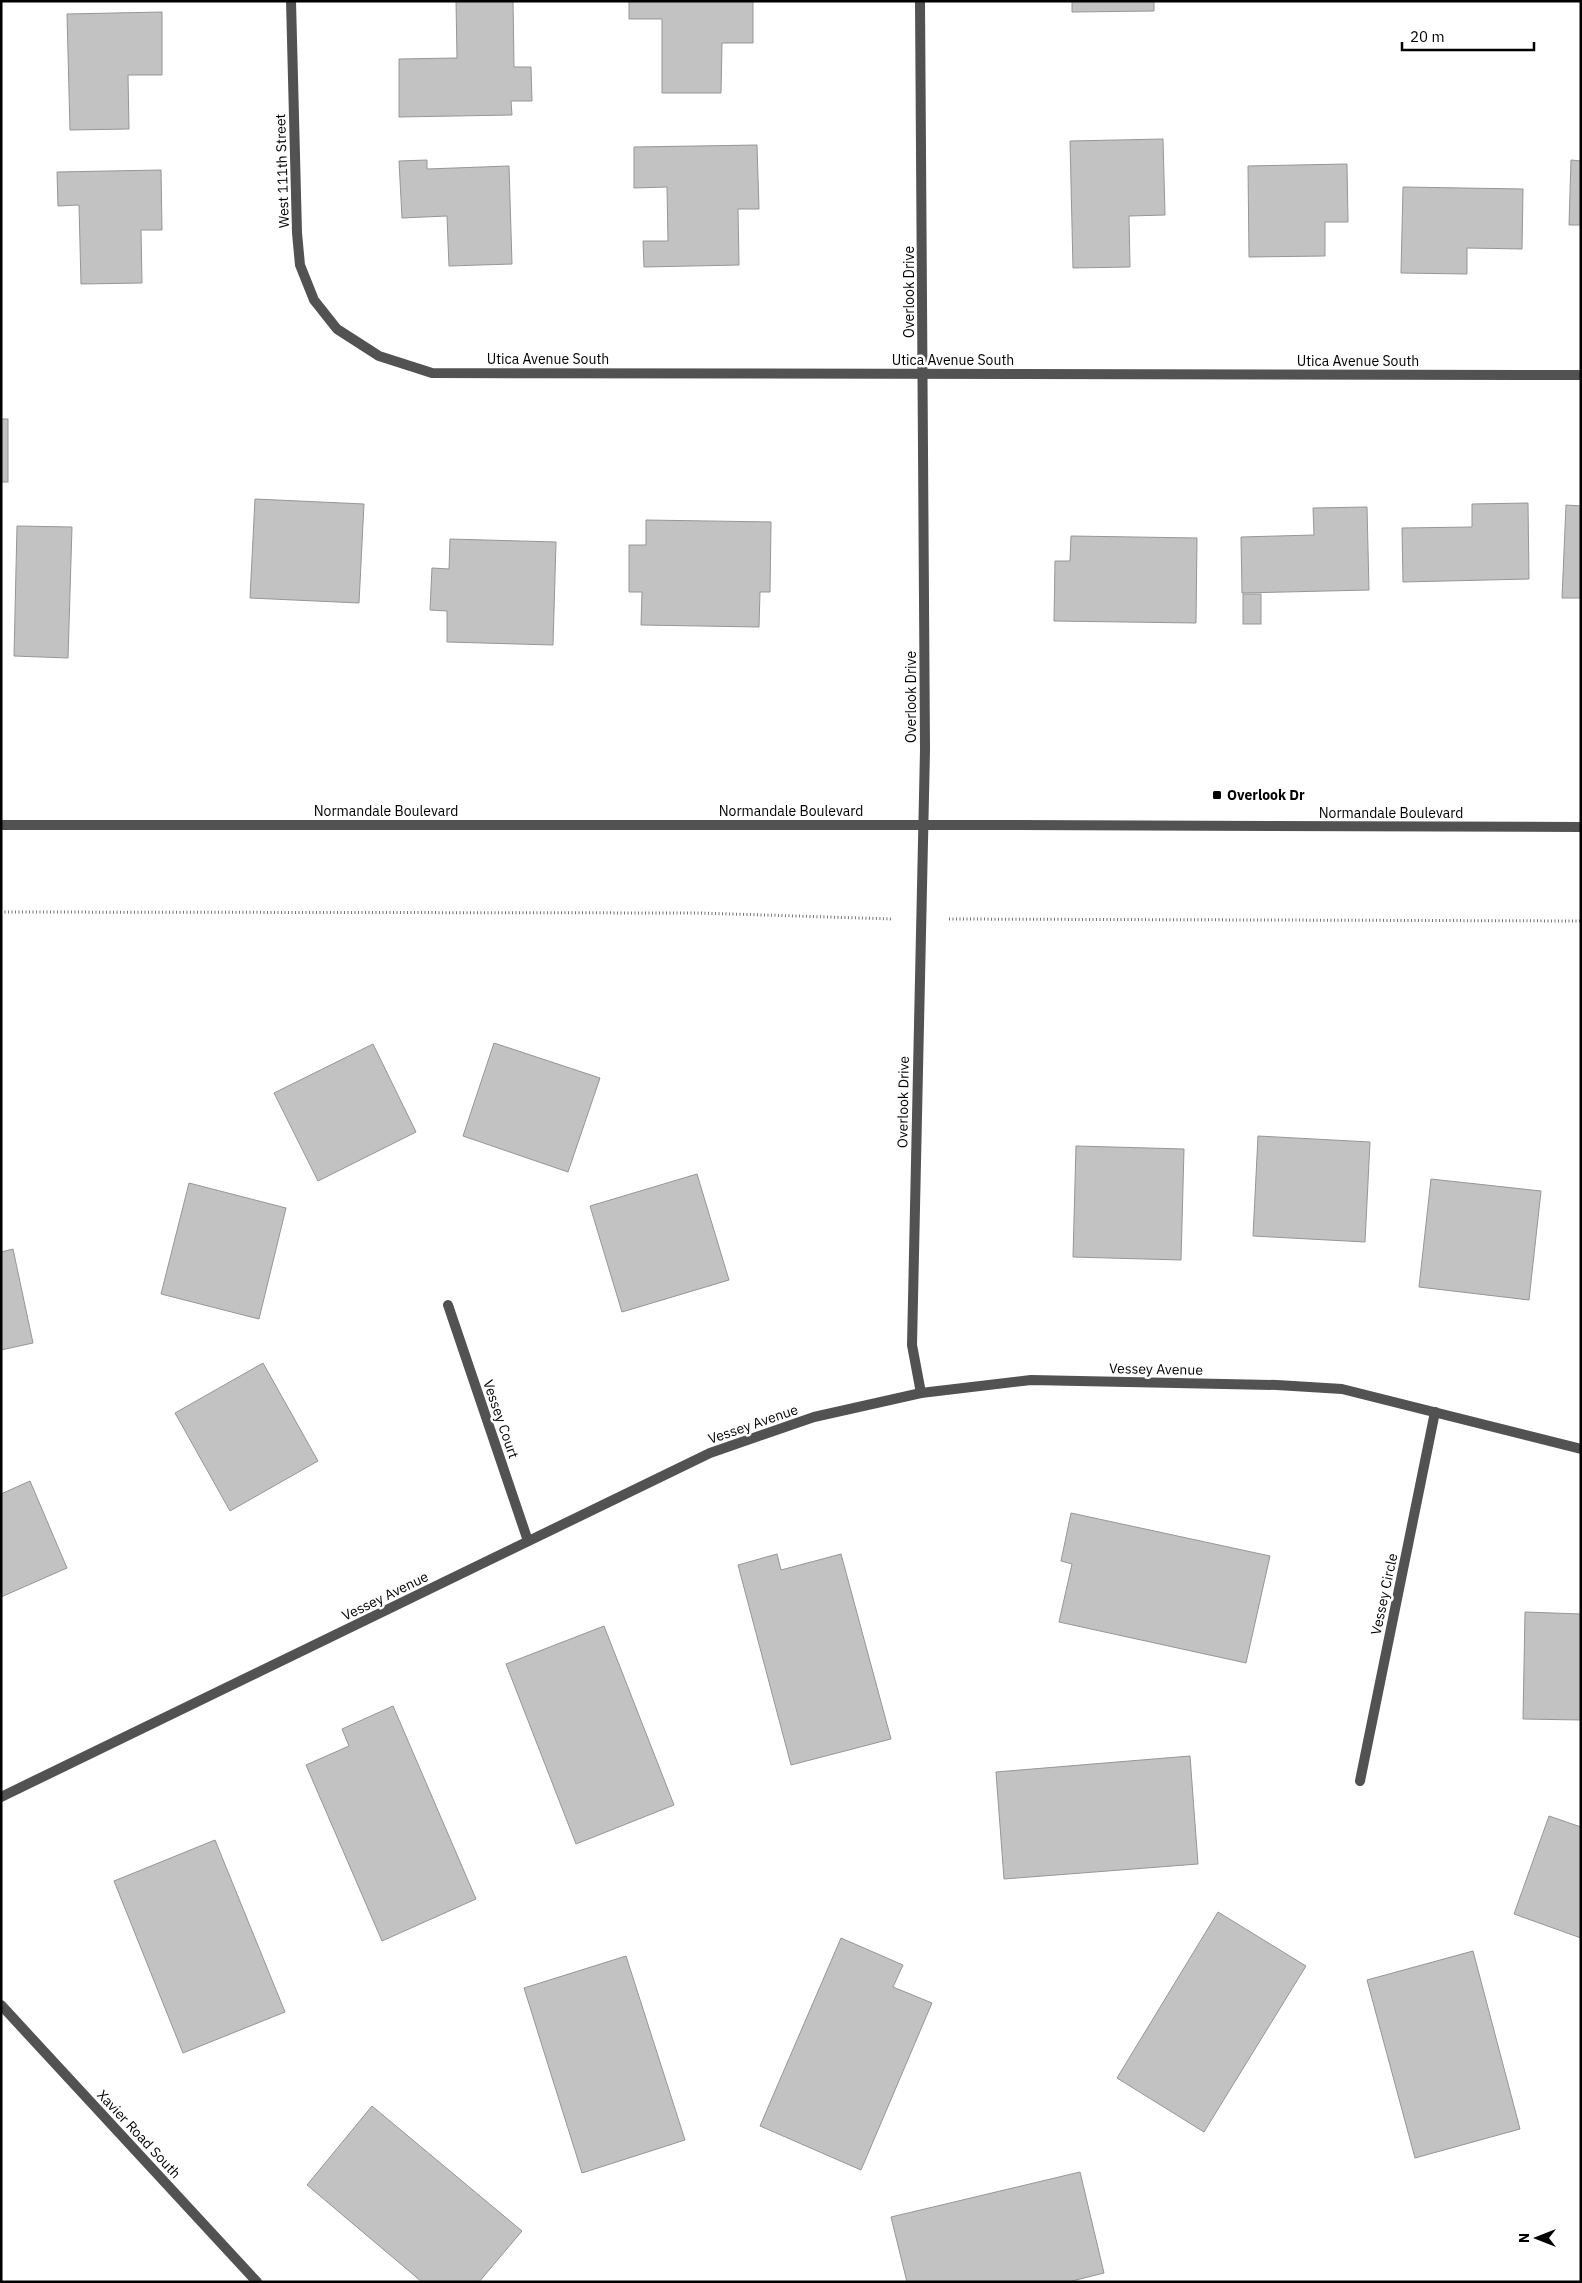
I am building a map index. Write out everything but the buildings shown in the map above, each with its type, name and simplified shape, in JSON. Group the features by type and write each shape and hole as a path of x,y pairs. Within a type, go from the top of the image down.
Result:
{"street":[{"name":"West 111th Street","path":"291,1 297,233 300,265 314,300 337,329"},
{"name":"Overlook Drive","path":"920,1 925,750 912,1345 921,1392"},
{"name":"Utica Avenue South","path":"337,329 379,356 432,373 1581,375"},
{"name":"Normandale Boulevard","path":"1,825 1581,827"},
{"name":"Vessey Court","path":"448,1305 528,1541"},
{"name":"Vessey Avenue","path":"1,1797 710,1453 814,1417 921,1392 1031,1380 1277,1385 1342,1389 1581,1449"},
{"name":"Vessey Circle","path":"1360,1781 1435,1412"},
{"name":"Xavier Road South","path":"1,2005 257,2282"}],"path":[{"path":"1,912 699,913 920,920 1581,921"}],"place":[{"name":"Overlook Dr","path":"1217,795"}]}
